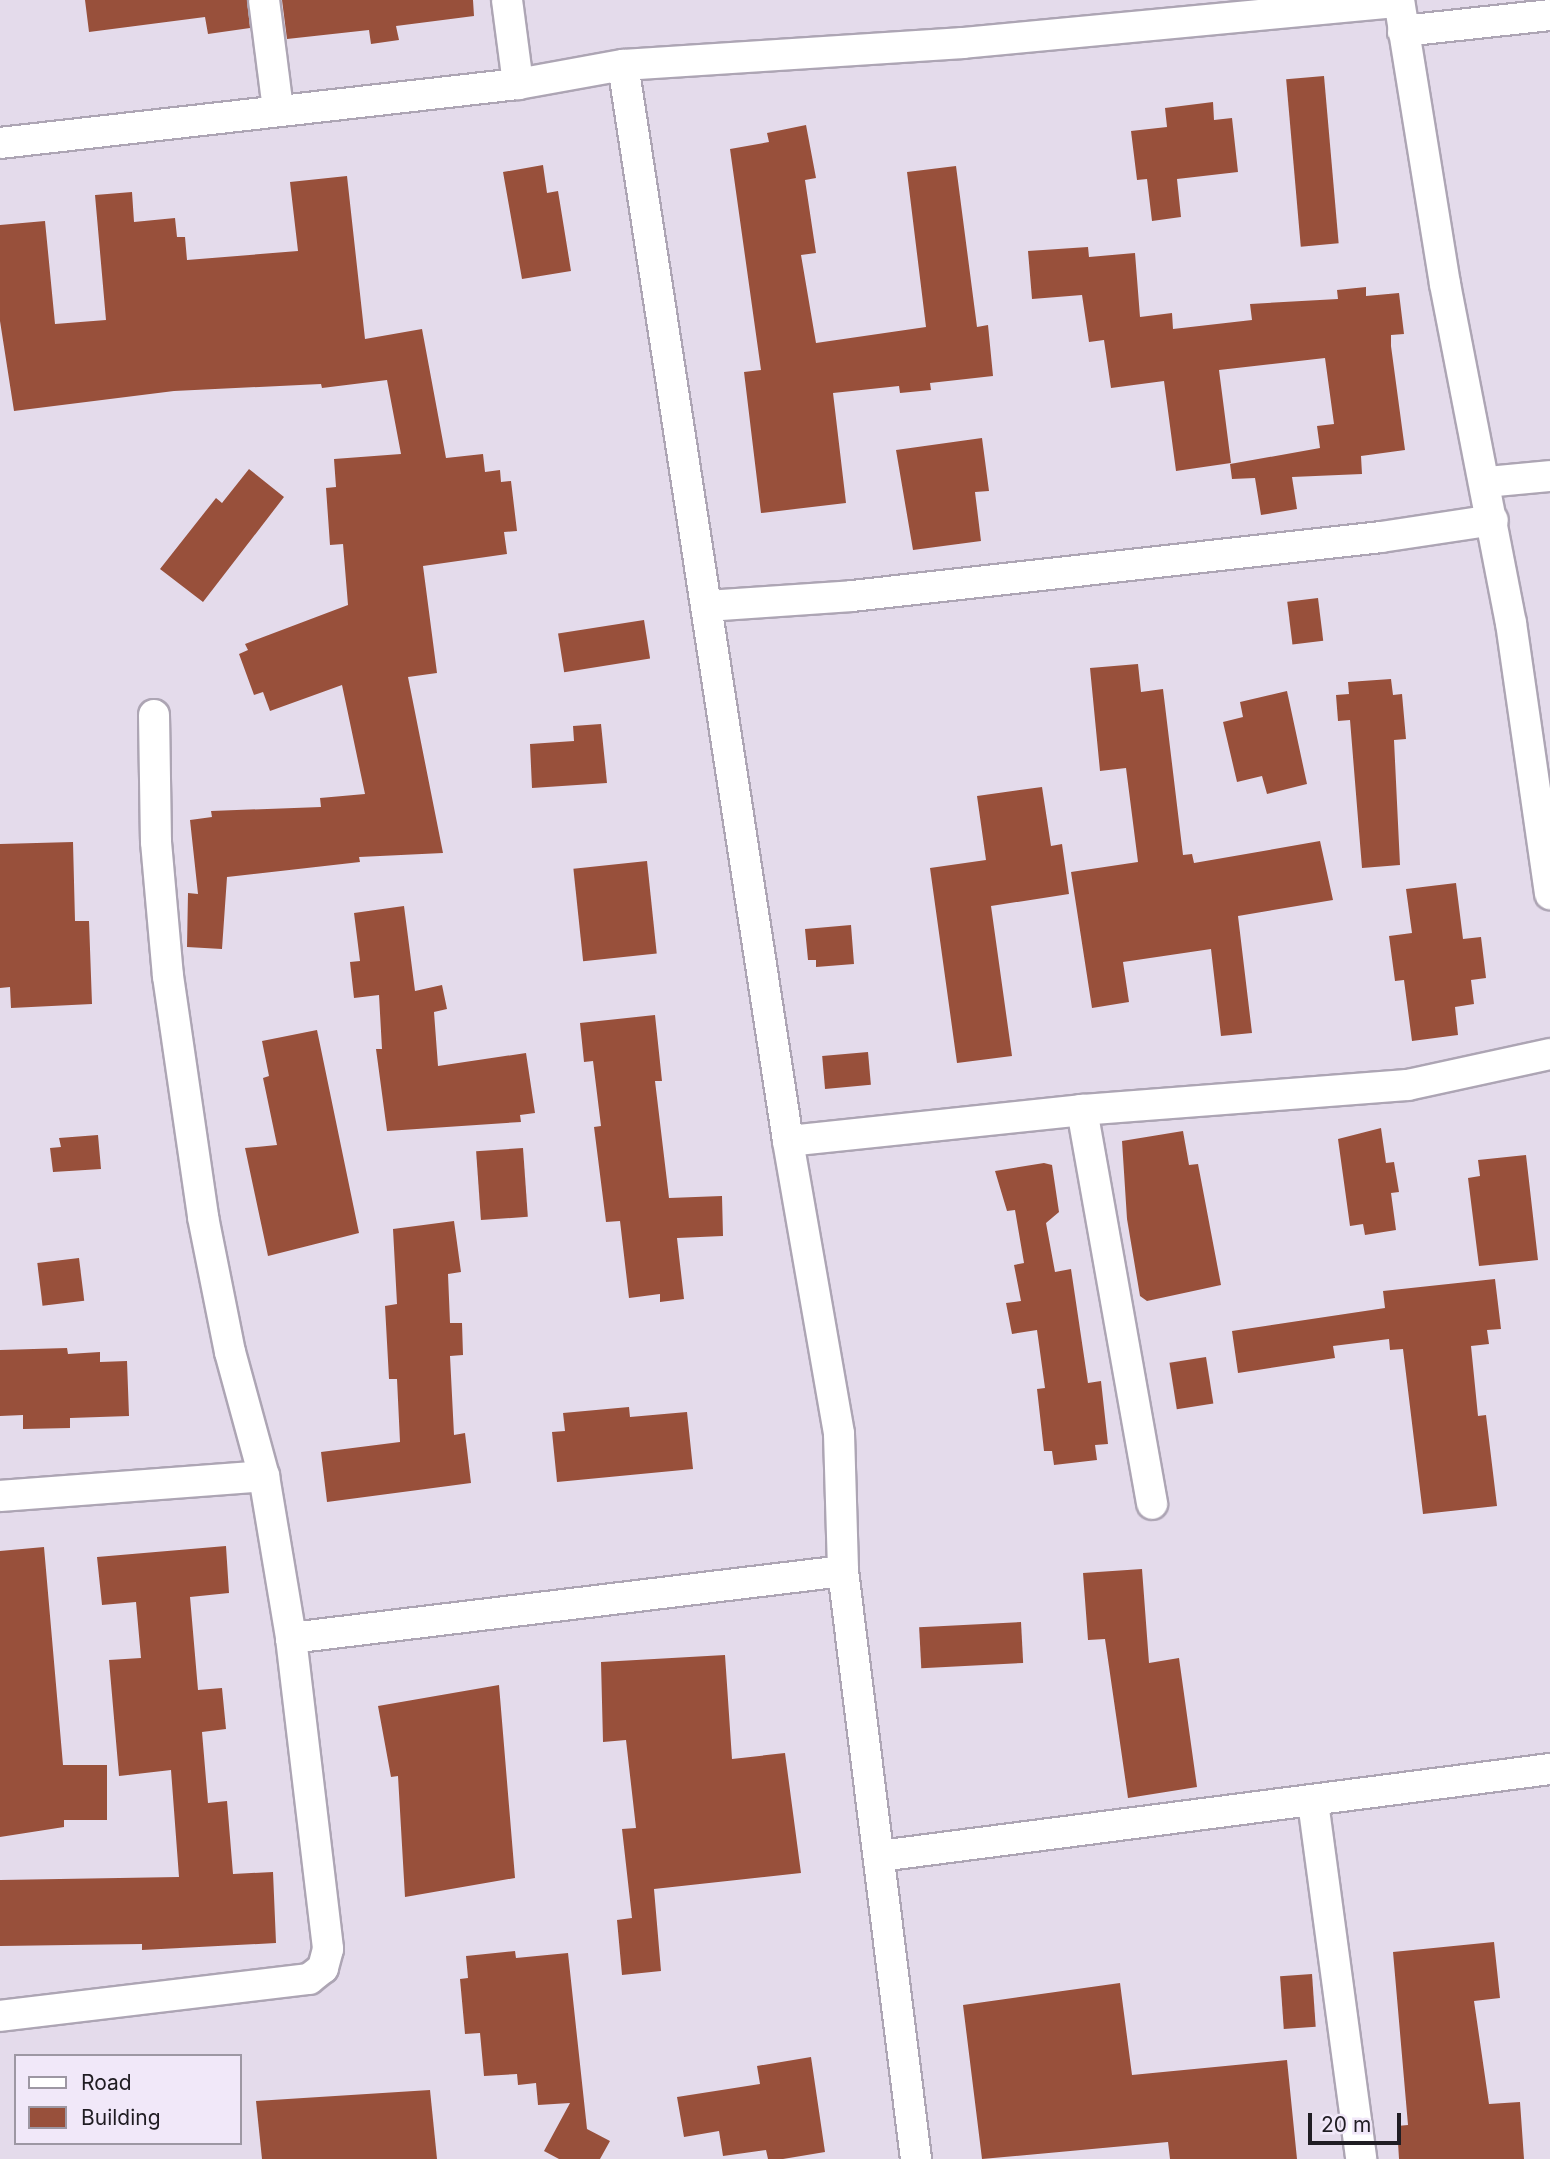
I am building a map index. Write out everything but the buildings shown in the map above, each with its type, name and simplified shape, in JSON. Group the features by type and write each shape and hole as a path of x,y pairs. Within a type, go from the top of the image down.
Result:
{"street":[{"path":"264,0 278,109"},
{"path":"507,0 518,84"},
{"path":"0,144 278,109 518,84 623,65 977,42 1399,1 1445,284 1487,482 1550,894"},
{"path":"1403,31 1550,16"},
{"path":"623,65 788,1141 839,1434 844,1571 916,2159"},
{"path":"1487,482 1550,476"},
{"path":"707,606 852,596 1381,537 1493,520"},
{"path":"0,2016 309,1979 323,1968 328,1949 291,1638 264,1476 230,1352 203,1217 170,989 156,842 154,715"},
{"path":"788,1141 1082,1110 1408,1085 1550,1054"},
{"path":"1082,1110 1152,1504"},
{"path":"0,1496 264,1476"},
{"path":"291,1638 844,1571"},
{"path":"880,1856 1549,1773"},
{"path":"1313,1802 1361,2159"}]}
